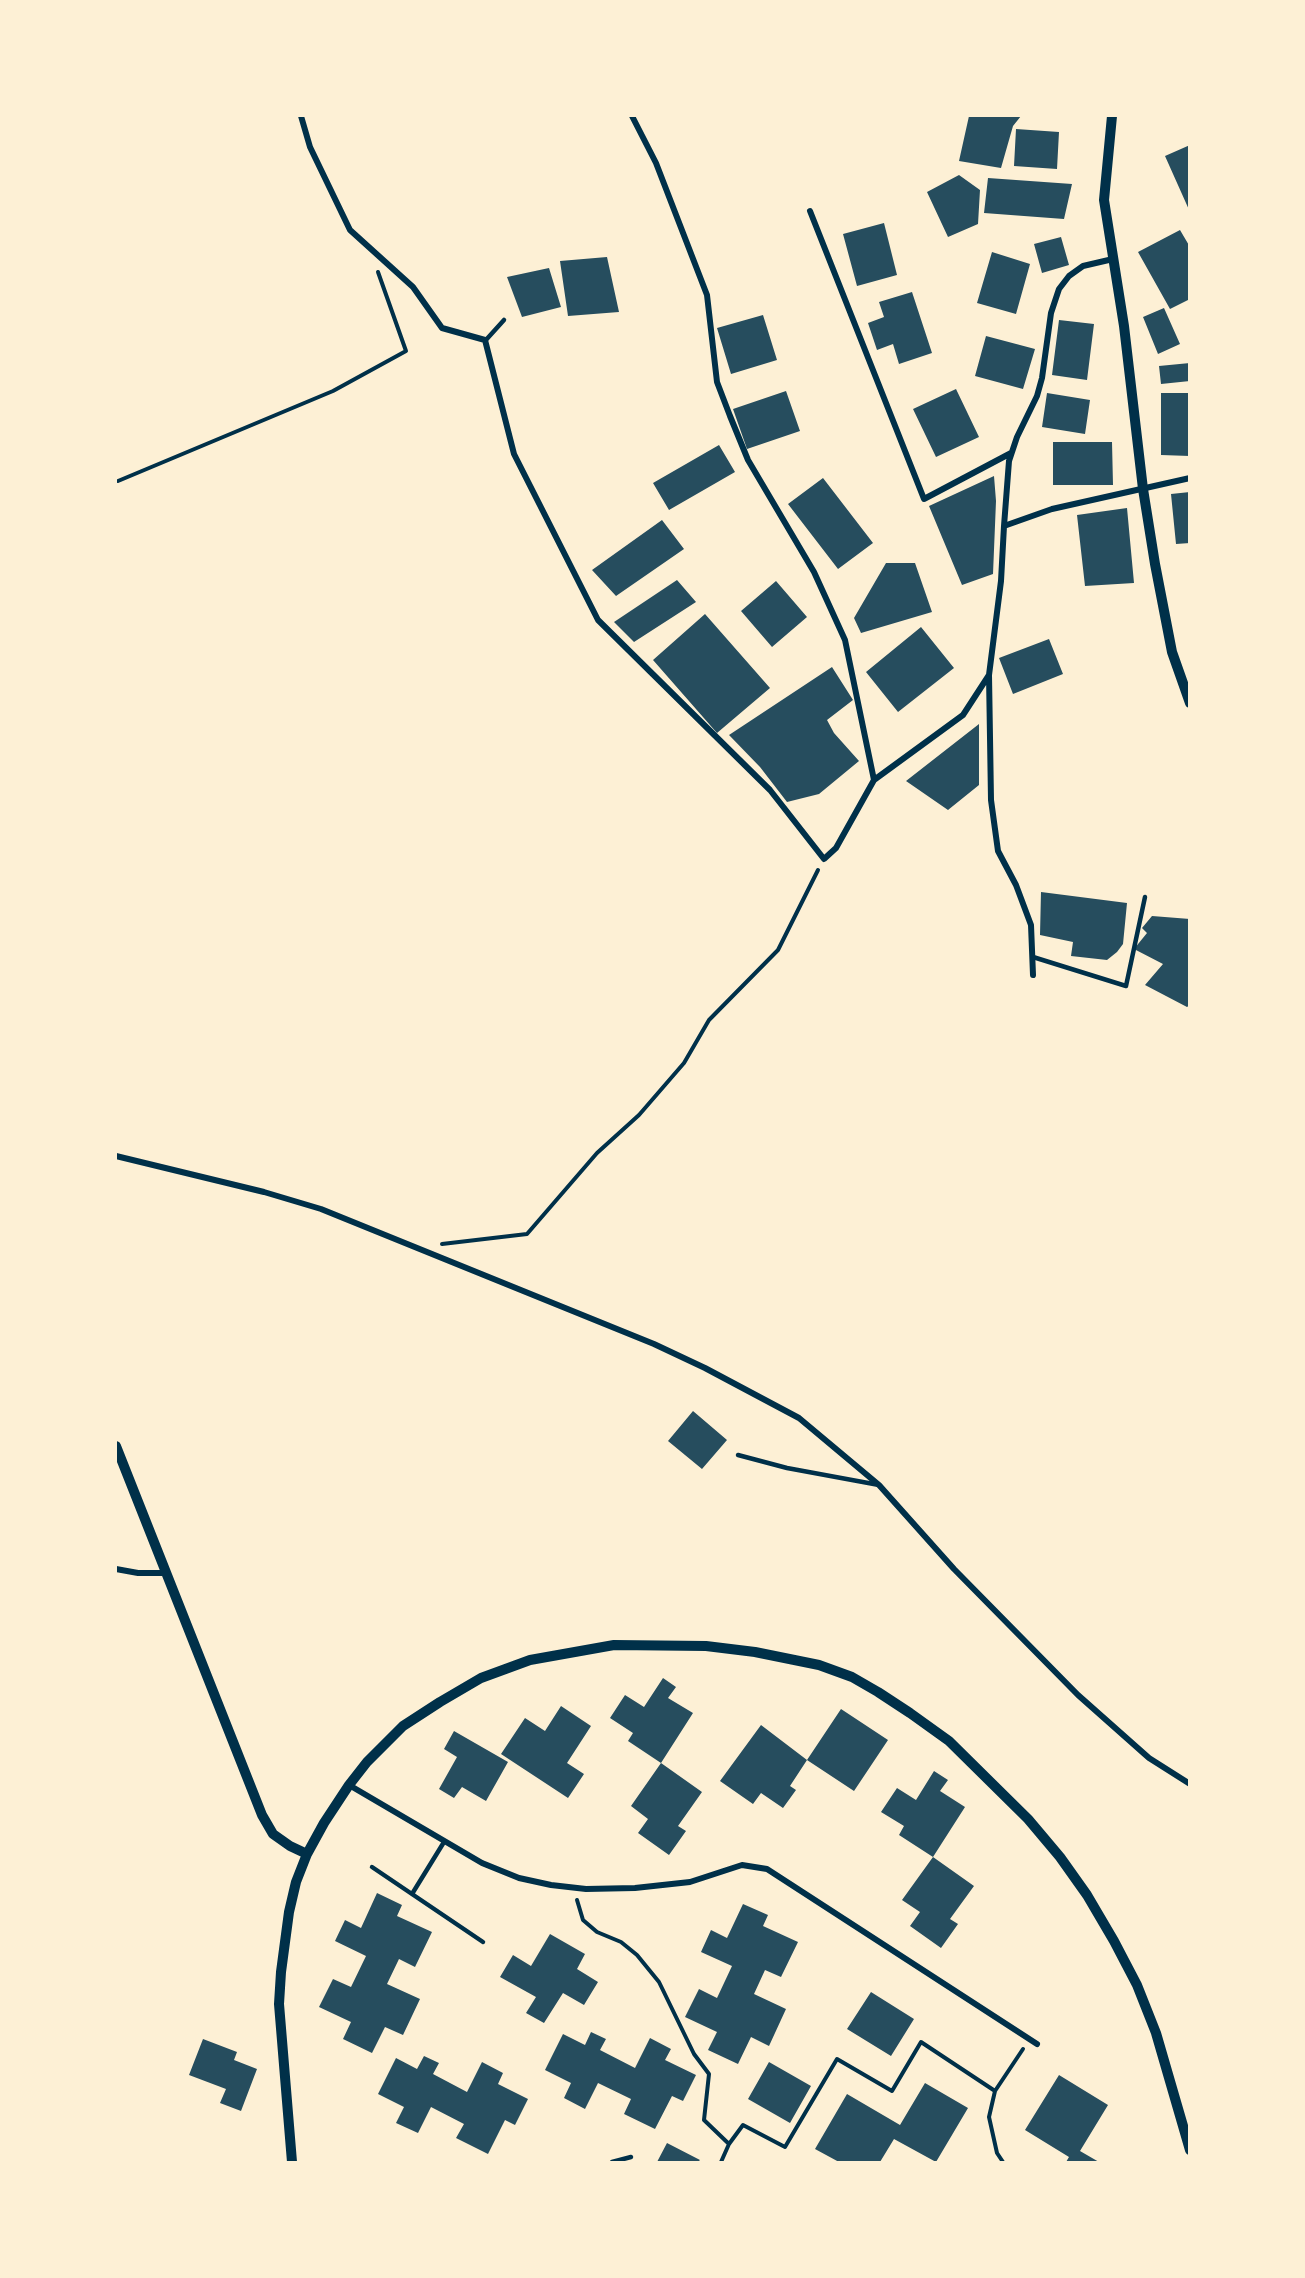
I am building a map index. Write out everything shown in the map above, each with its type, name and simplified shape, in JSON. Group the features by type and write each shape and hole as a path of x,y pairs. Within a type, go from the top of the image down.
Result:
{"street":[{"path":"301,116 310,147 350,230 413,287 442,328 485,341 514,454 598,620 770,790 824,859 836,848 874,780 963,715 989,675"},
{"path":"632,116 656,162 707,295 717,382 734,427 748,460 814,572 845,640 874,780"},
{"path":"1112,116 1104,200 1124,326 1143,489 1172,652 1190,703"},
{"path":"810,211 924,499 1011,453"},
{"path":"1033,975 1031,925 1017,885 998,851 991,800 989,675 1001,581 1009,461 1017,437 1037,396 1042,378 1051,313 1059,289 1069,276 1083,266 1113,260"},
{"path":"1004,526 1052,508 1190,478"},
{"path":"116,1156 264,1192 321,1209 654,1344 799,1418 879,1485 954,1569 1078,1695 1149,1758 1190,1784"},
{"path":"116,1446 262,1815 273,1834 307,1854"},
{"path":"116,1569 138,1573 167,1574"},
{"path":"292,2163 279,2004 289,1912 296,1882 307,1854 349,1785 367,1762 403,1726 481,1678 541,1658 614,1644 706,1646 755,1652 819,1665 852,1677 910,1713 949,1742 1028,1819 1080,1886 1114,1941 1137,1985 1165,2062 1190,2150"},
{"path":"349,1785 482,1863 519,1878 551,1885 635,1888 690,1882 741,1865 768,1869 1037,2044"}],"lane":[{"path":"485,341 504,320"},
{"path":"1033,957 1126,986 1145,897"},
{"path":"738,1455 787,1468 879,1485"},
{"path":"412,1894 444,1842"},
{"path":"372,1867 483,1942"},
{"path":"612,2163 631,2157"}],"path":[{"path":"118,481 333,391 406,351 368,246"},
{"path":"428,1252 441,1244 527,1234 597,1153 639,1115 684,1063 709,1020 778,950 824,859"},
{"path":"572,1887 583,1920 597,1932 621,1942 637,1955 659,1982 694,2054 709,2074 704,2120 729,2144"},
{"path":"1003,2163 997,2153 989,2117 995,2091 1030,2039"},
{"path":"721,2163 729,2144 743,2125 785,2147 837,2060 892,2091 921,2042 995,2091"}],"building":[{"path":"969,116 1021,116 1013,126 1001,168 959,161"},
{"path":"1016,129 1059,132 1057,169 1014,166"},
{"path":"1190,145 1190,212 1165,156"},
{"path":"959,175 980,190 978,224 948,237 927,192"},
{"path":"988,178 1072,184 1064,219 984,213"},
{"path":"884,223 897,275 857,286 843,234"},
{"path":"1180,230 1190,247 1190,299 1170,309 1138,252"},
{"path":"1061,237 1069,265 1042,273 1034,244"},
{"path":"992,252 1030,264 1016,314 977,303"},
{"path":"607,257 619,312 568,316 560,261"},
{"path":"549,268 561,307 522,317 507,277"},
{"path":"912,292 932,353 899,364 893,344 877,350 868,323 884,317 879,302"},
{"path":"1164,308 1180,344 1158,354 1143,317"},
{"path":"763,315 777,360 731,374 717,328"},
{"path":"1059,320 1094,324 1087,380 1052,375"},
{"path":"986,336 1035,349 1023,389 975,376"},
{"path":"1190,363 1190,381 1161,384 1159,366"},
{"path":"956,389 979,437 936,457 913,409"},
{"path":"786,391 800,431 747,449 733,409"},
{"path":"1047,393 1090,400 1085,434 1042,427"},
{"path":"1161,393 1190,393 1190,456 1161,455"},
{"path":"1053,442 1112,442 1113,485 1053,485"},
{"path":"719,445 735,472 669,510 653,483"},
{"path":"994,476 996,501 993,574 962,585 929,506"},
{"path":"823,478 873,543 838,569 788,504"},
{"path":"1190,492 1190,543 1176,544 1171,494"},
{"path":"1127,508 1134,583 1085,586 1077,515"},
{"path":"662,520 684,549 616,596 592,570"},
{"path":"886,563 915,563 932,612 861,633 854,618"},
{"path":"677,580 696,602 634,642 614,622"},
{"path":"776,581 807,617 772,647 741,611"},
{"path":"705,614 770,688 717,733 653,660"},
{"path":"921,627 954,668 898,712 866,672"},
{"path":"1049,639 1063,674 1013,694 999,658"},
{"path":"832,667 853,700 827,720 834,733 859,761 819,794 787,802 760,767 729,735"},
{"path":"979,724 979,785 948,810 906,781"},
{"path":"1041,892 1127,903 1123,944 1107,960 1071,956 1073,942 1040,935"},
{"path":"1152,916 1190,919 1190,1005 1187,1007 1145,985 1163,964 1134,949 1147,933 1142,928"},
{"path":"693,1411 727,1440 702,1469 668,1441"},
{"path":"663,1678 676,1687 668,1698 693,1713 661,1763 628,1741 633,1733 610,1718 625,1695 644,1707"},
{"path":"561,1706 591,1726 567,1763 584,1774 568,1798 501,1754 525,1718 545,1731"},
{"path":"841,1709 888,1740 854,1791 807,1760"},
{"path":"761,1725 807,1760 790,1786 796,1790 783,1808 761,1793 753,1804 720,1781"},
{"path":"454,1731 508,1762 486,1801 462,1787 454,1798 439,1789 457,1757 444,1749"},
{"path":"661,1763 702,1792 678,1826 686,1831 669,1855 638,1833 648,1819 631,1806"},
{"path":"934,1771 948,1780 940,1791 965,1807 933,1857 899,1835 904,1826 881,1812 897,1788 916,1800"},
{"path":"933,1857 974,1886 950,1919 958,1924 941,1948 910,1926 920,1912 902,1900"},
{"path":"377,1893 402,1905 397,1916 432,1932 415,1967 399,1959 387,1984 420,1999 403,2035 385,2027 372,2053 343,2039 351,2022 319,2007 333,1979 351,1987 366,1956 335,1941 345,1920 361,1928"},
{"path":"743,1904 768,1915 763,1926 798,1942 781,1977 765,1970 754,1994 786,2009 769,2046 751,2037 738,2064 708,2050 717,2032 685,2017 699,1989 717,1998 732,1966 701,1952 711,1930 727,1938"},
{"path":"550,1934 585,1954 577,1969 598,1982 584,2005 563,1993 544,2023 526,2013 536,1997 500,1977 513,1955 531,1966"},
{"path":"871,1992 914,2019 891,2056 847,2029"},
{"path":"591,2032 606,2039 600,2050 635,2068 650,2038 671,2049 665,2060 696,2075 683,2101 672,2096 655,2129 624,2114 631,2099 598,2083 585,2109 564,2098 571,2083 545,2070 563,2034 585,2045"},
{"path":"203,2039 237,2052 234,2060 257,2069 241,2111 220,2103 226,2089 189,2075"},
{"path":"424,2056 439,2063 433,2074 467,2092 482,2062 503,2073 498,2084 528,2099 515,2125 505,2120 488,2154 456,2138 464,2124 431,2107 418,2133 396,2123 404,2107 378,2094 396,2058 417,2069"},
{"path":"769,2062 811,2086 790,2123 748,2099"},
{"path":"1059,2075 1108,2105 1080,2151 1099,2162 1066,2162 1069,2157 1025,2130"},
{"path":"925,2083 968,2108 936,2162 894,2139 880,2162 839,2162 815,2149 847,2094 900,2125"},
{"path":"667,2143 700,2160 698,2162 657,2162"}]}
